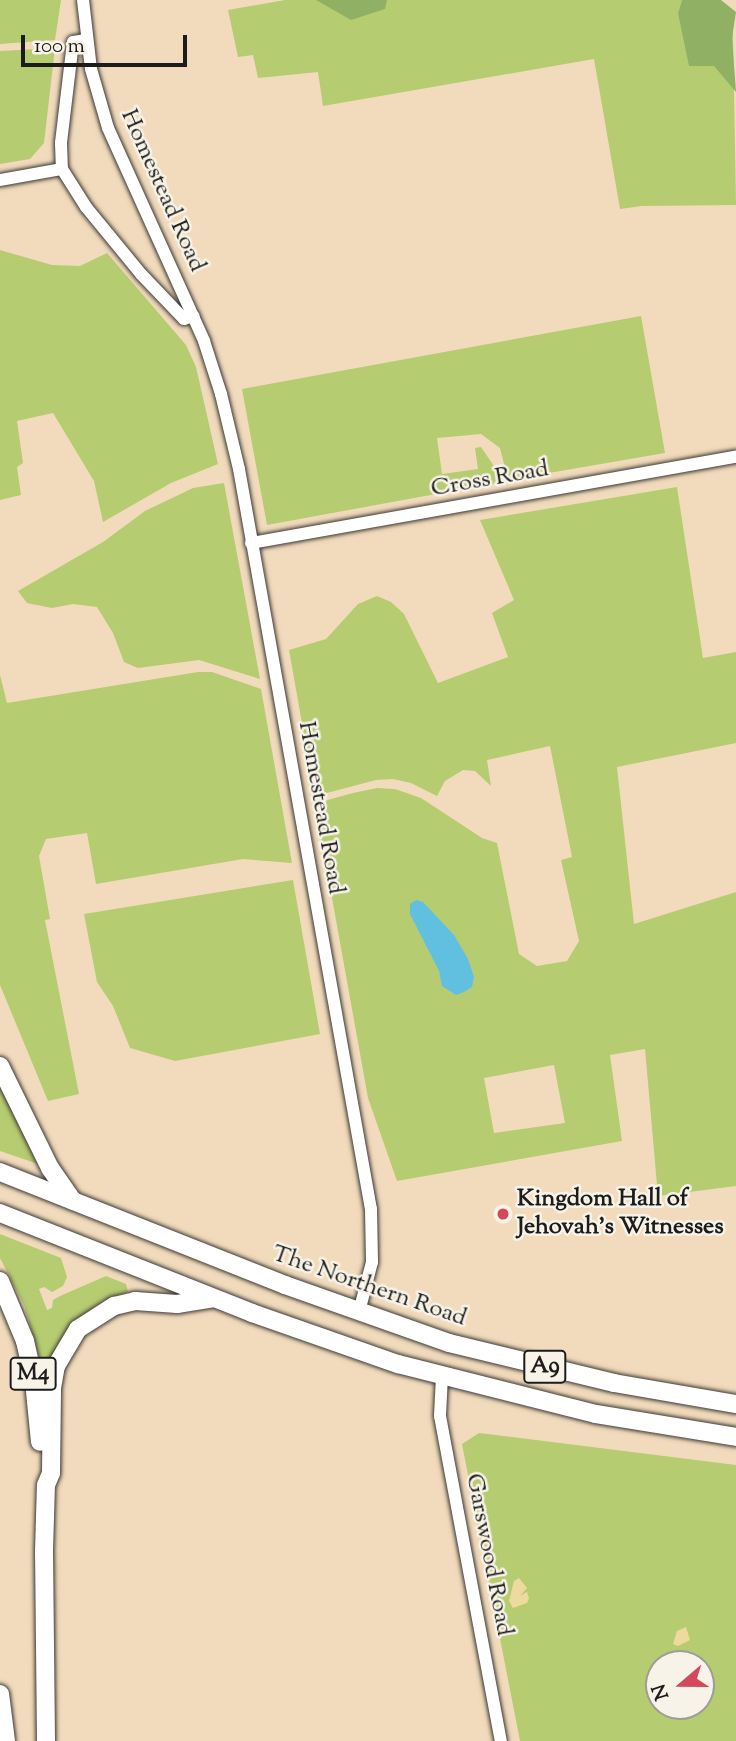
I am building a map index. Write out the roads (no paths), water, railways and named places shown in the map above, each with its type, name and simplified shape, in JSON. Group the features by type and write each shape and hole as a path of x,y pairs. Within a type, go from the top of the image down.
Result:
{"highway":[{"path":"0,1066 50,1168 73,1202"},
{"name":"The Northern Road","path":"0,1172 359,1312 449,1343 614,1383 736,1404"},
{"name":"A9","path":"0,1213 316,1336 442,1376 633,1422 736,1437"},
{"name":"M4","path":"0,1281 25,1341 34,1381 40,1473 46,1485"},
{"name":"M4","path":"46,1741 46,1485 51,1473 52,1388 56,1366 78,1329 114,1306 135,1301 177,1304 214,1298"},
{"path":"0,1694 6,1741"}],"street":[{"name":"Homestead Road","path":"83,0 86,40 99,99 119,155 194,316 221,394 251,543 371,1209 372,1262 359,1312"},
{"path":"0,180 62,169 64,113 73,42 86,40"},
{"name":"Homestead Road","path":"62,169 86,207 149,283 184,320 194,316"},
{"name":"Cross Road","path":"251,543 736,457"},
{"name":"Garswood Road","path":"442,1376 440,1416 501,1741"}],"water":[{"path":"416,900 423,902 454,935 468,959 474,977 472,987 464,992 456,995 442,986 439,971 410,914 410,904"}],"place":[{"name":"Kingdom Hall of Jehovah's Witnesses","path":"503,1214"}]}
